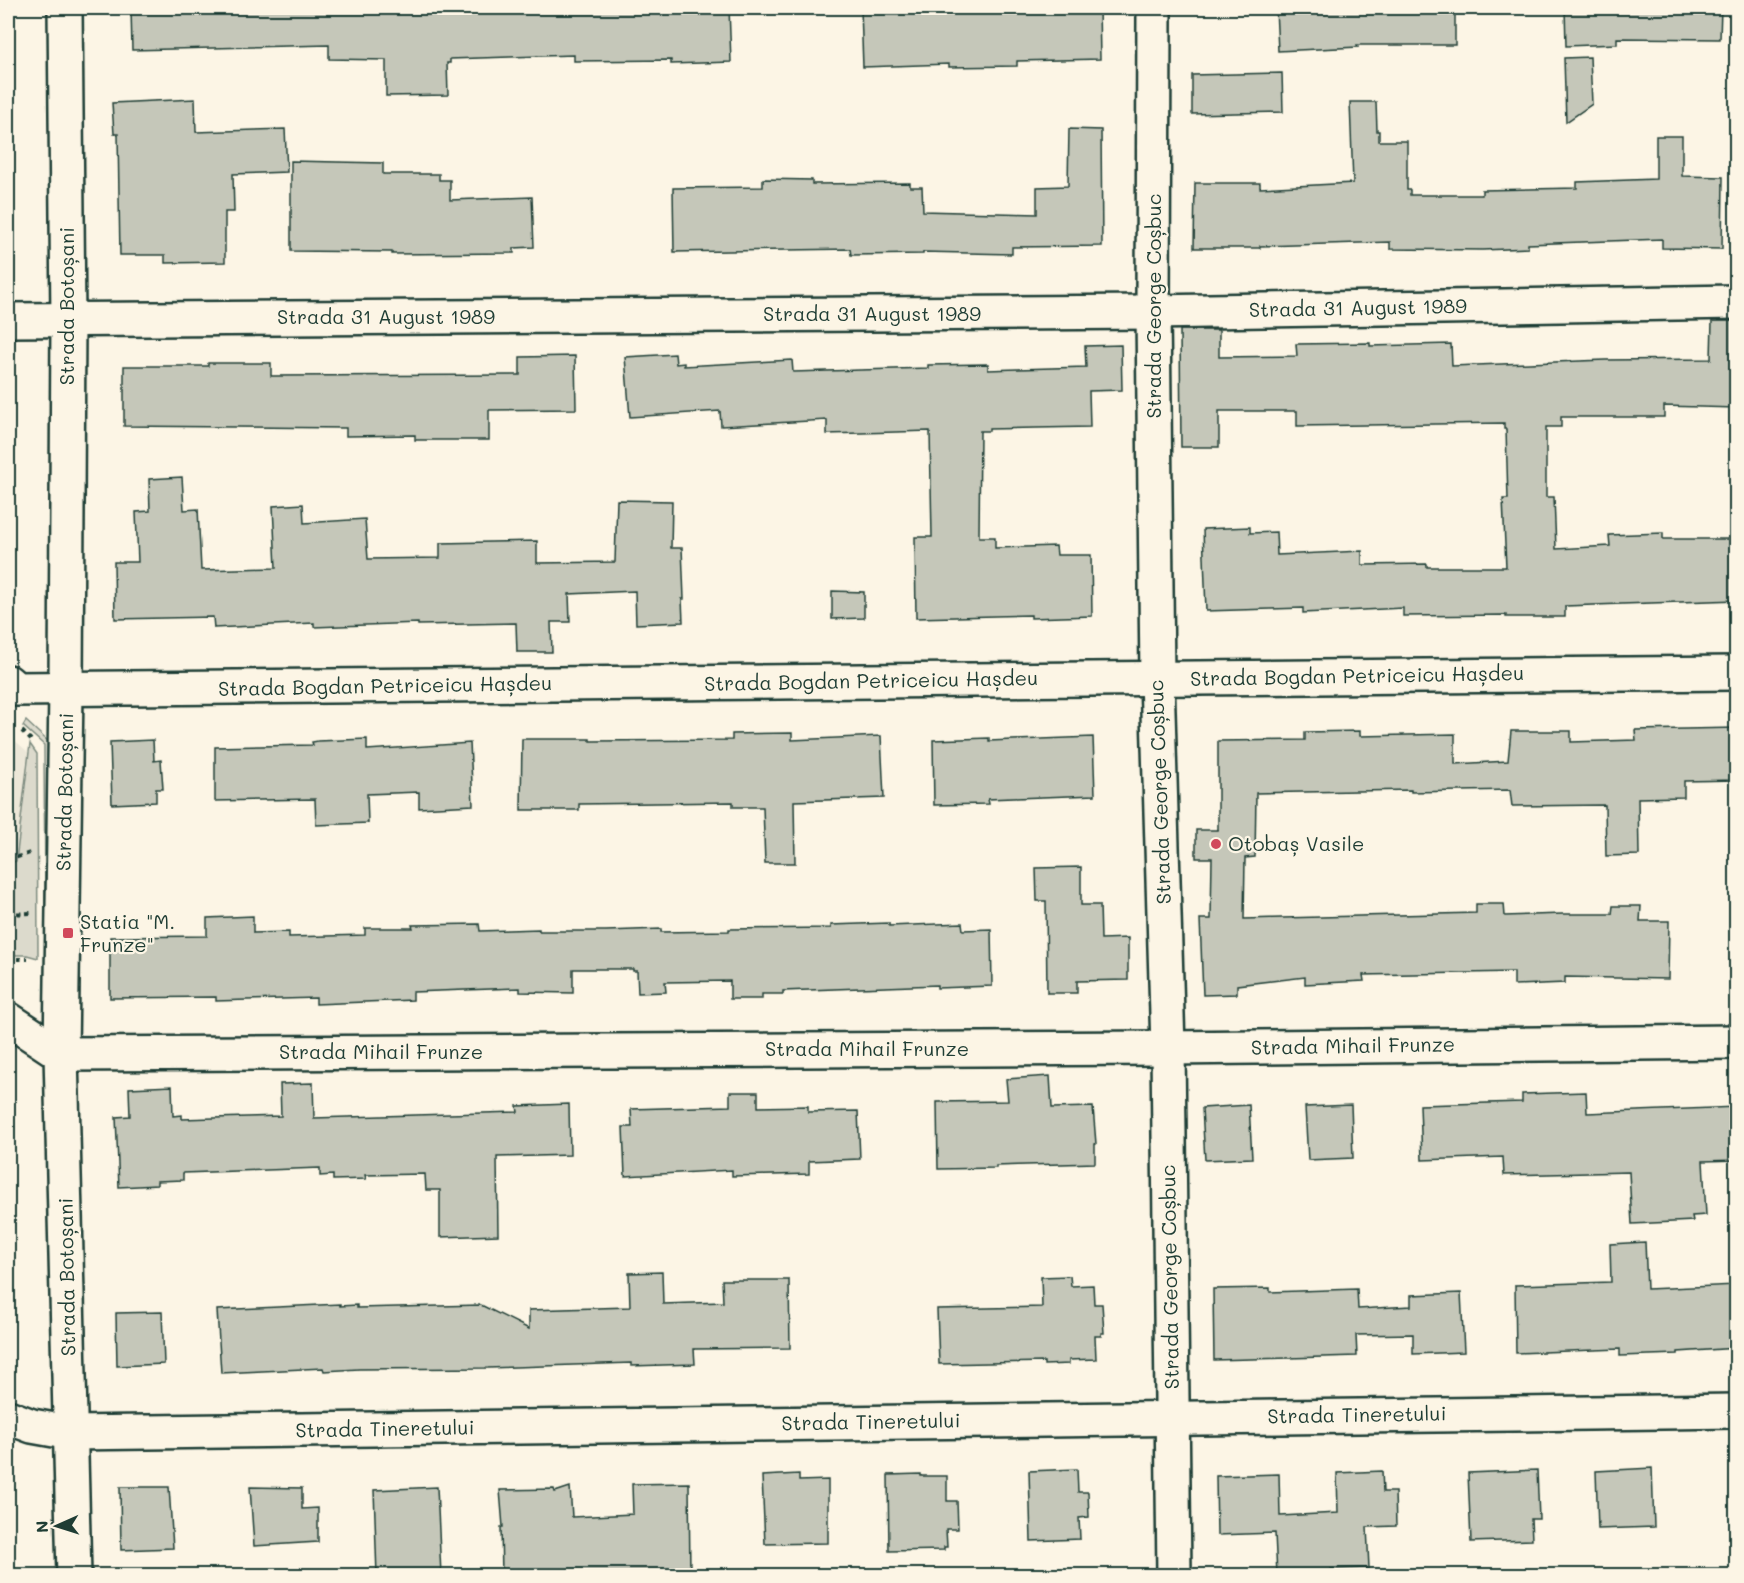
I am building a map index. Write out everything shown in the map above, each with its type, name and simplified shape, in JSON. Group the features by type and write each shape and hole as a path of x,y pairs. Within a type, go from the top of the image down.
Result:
{"street":[{"name":"Strada Botoșani","path":"64,8 68,320 61,1054 74,1575"},
{"name":"Strada George Coșbuc","path":"1154,8 1153,312 1156,678 1168,1048 1174,1575"},
{"name":"Strada 31 August 1989","path":"8,320 1153,312 1737,302"},
{"name":"Strada Bogdan Petriceicu Hașdeu","path":"8,682 16,689 66,689 1737,673"},
{"path":"8,1019 61,1054"},
{"name":"Strada Mihail Frunze","path":"61,1054 1168,1048 1737,1042"},
{"name":"Strada Tineretului","path":"8,1417 32,1426 70,1433 1737,1411"}],"path":[{"path":"8,860 40,849"},
{"path":"8,914 40,913"},
{"path":"8,959 38,958"}],"shaded area":[{"path":"26,721 52,745 52,908 45,909 44,745 23,726"},
{"path":"11,737 28,752 35,751 36,955 8,955 8,741"},
{"path":"30,744 37,754 38,958 27,955 8,955 8,864 16,861"}],"building":[{"path":"131,8 729,8 731,62 671,64 671,60 574,61 574,55 450,59 450,63 447,63 448,95 386,96 386,60 329,59 329,45 132,50"},
{"path":"1099,8 1100,59 1017,61 1017,66 949,67 949,64 863,67 861,9"},
{"path":"1276,8 1455,8 1455,45 1357,45 1358,47 1278,51"},
{"path":"1565,8 1721,8 1720,39 1617,38 1617,44 1566,46"},
{"path":"1590,57 1592,104 1566,122 1564,58"},
{"path":"1282,73 1283,112 1192,114 1192,75"},
{"path":"195,99 196,132 285,129 287,172 233,174 234,212 225,212 225,262 165,263 165,255 120,255 118,134 114,134 112,103"},
{"path":"1350,102 1376,102 1379,141 1407,141 1407,190 1410,190 1410,195 1482,195 1482,190 1577,188 1577,182 1656,179 1656,136 1682,136 1682,176 1723,177 1722,249 1662,248 1662,239 1528,244 1528,248 1483,250 1390,249 1390,242 1260,246 1260,248 1194,248 1195,183 1260,183 1260,188 1353,183"},
{"path":"1069,129 1101,130 1102,246 1012,247 1012,254 923,252 923,254 851,255 850,249 674,252 673,188 763,187 763,179 812,180 812,184 910,183 910,187 922,187 923,211 1037,214 1037,187 1068,186"},
{"path":"291,161 383,163 383,174 439,174 439,180 450,180 450,200 532,197 534,247 514,248 514,253 392,254 392,252 291,251"},
{"path":"1712,321 1737,321 1737,408 1664,406 1664,417 1561,417 1561,427 1546,427 1546,497 1554,497 1556,549 1610,546 1609,535 1663,533 1663,539 1737,539 1737,600 1565,606 1565,617 1403,616 1403,608 1303,613 1303,608 1206,611 1203,529 1250,527 1250,533 1276,532 1277,555 1362,551 1362,565 1427,564 1427,567 1506,567 1503,499 1508,499 1506,429 1504,429 1504,423 1297,426 1297,411 1219,411 1219,447 1181,447 1180,330 1219,330 1219,357 1297,356 1296,344 1370,343 1370,346 1451,344 1452,366 1605,360 1711,359"},
{"path":"1121,345 1122,390 1089,391 1090,427 980,431 979,537 995,537 995,548 1056,546 1057,555 1091,555 1092,616 916,618 915,537 932,537 930,431 827,434 827,420 721,426 720,411 630,417 625,357 675,354 676,364 684,363 684,366 792,360 793,372 988,364 988,370 1086,367 1085,346"},
{"path":"575,356 576,409 489,410 489,440 415,440 415,435 346,436 346,428 124,426 124,366 271,363 271,376 520,375 520,357"},
{"path":"182,477 184,510 198,509 201,570 276,568 273,506 303,504 304,523 365,519 368,559 440,558 440,543 537,541 537,563 615,562 617,500 672,501 671,548 682,548 683,622 636,624 635,591 569,594 570,622 551,622 552,652 517,652 516,623 418,625 418,623 314,627 314,623 214,628 213,617 115,619 114,562 138,562 136,512 150,511 149,479"},
{"path":"832,591 864,592 864,618 832,619"},
{"path":"1737,728 1737,780 1684,781 1684,797 1638,798 1639,855 1606,856 1605,805 1512,806 1510,790 1256,793 1255,857 1245,858 1244,919 1476,913 1476,904 1504,904 1505,916 1612,914 1613,906 1641,906 1640,921 1669,921 1668,979 1565,977 1565,983 1514,985 1514,972 1363,975 1364,981 1305,984 1305,977 1237,985 1237,994 1203,995 1200,919 1211,919 1212,858 1196,858 1196,830 1218,830 1218,741 1305,740 1305,732 1360,731 1360,736 1455,734 1455,764 1508,761 1511,731 1571,731 1571,742 1636,740 1635,730"},
{"path":"792,733 792,740 881,736 884,798 794,801 795,863 765,863 763,807 733,807 733,802 579,804 579,810 521,810 522,739 732,740 732,734"},
{"path":"1093,737 1095,795 988,799 989,804 934,805 933,740 989,738 989,741"},
{"path":"367,739 367,750 470,743 473,805 419,808 419,792 367,794 368,823 316,825 315,799 215,801 215,747 313,745 312,742 318,741"},
{"path":"153,740 154,761 161,760 163,789 156,789 156,802 112,804 110,742"},
{"path":"1081,867 1081,905 1100,905 1101,939 1128,938 1128,980 1077,981 1077,993 1047,993 1046,901 1037,901 1036,868"},
{"path":"253,916 253,933 289,932 289,937 365,935 365,928 413,928 412,925 479,924 480,931 661,929 661,932 831,928 831,925 889,923 889,926 962,923 963,930 991,929 992,986 937,988 937,985 783,991 783,994 762,994 762,999 730,999 730,981 665,982 666,992 638,993 637,971 633,969 573,969 573,993 520,992 520,988 413,992 413,1000 316,1004 316,998 216,1001 216,997 110,998 110,937 207,936 207,918"},
{"path":"1050,1076 1052,1108 1093,1107 1095,1163 938,1169 937,1102 1008,1101 1006,1079"},
{"path":"313,1083 314,1118 518,1112 517,1106 569,1104 570,1155 497,1157 498,1235 440,1237 440,1190 426,1190 425,1174 365,1175 366,1179 333,1180 333,1175 320,1176 320,1168 183,1173 183,1180 157,1181 157,1185 119,1187 116,1117 130,1116 129,1088 172,1086 173,1116 182,1115 182,1119 281,1116 280,1084"},
{"path":"730,1092 758,1092 758,1107 808,1106 808,1112 858,1111 860,1159 809,1161 809,1174 732,1176 732,1170 625,1176 623,1127 632,1127 631,1109 730,1106"},
{"path":"1586,1092 1587,1113 1737,1107 1737,1160 1703,1161 1706,1215 1692,1216 1693,1221 1632,1224 1629,1172 1504,1175 1503,1157 1422,1160 1420,1105 1522,1102 1522,1094"},
{"path":"1249,1105 1252,1158 1205,1160 1202,1108"},
{"path":"1351,1105 1353,1158 1308,1160 1305,1107"},
{"path":"1645,1242 1647,1289 1737,1285 1737,1348 1678,1352 1678,1354 1620,1356 1620,1349 1516,1353 1515,1285 1611,1282 1610,1244"},
{"path":"662,1272 663,1304 723,1302 722,1280 789,1280 790,1348 694,1349 695,1364 631,1366 631,1363 324,1371 323,1368 221,1373 217,1310 340,1304 340,1306 357,1305 357,1308 481,1305 529,1329 529,1310 630,1307 629,1273"},
{"path":"1070,1276 1071,1286 1093,1285 1094,1304 1102,1304 1104,1333 1101,1333 1101,1336 1095,1336 1096,1359 1069,1360 1069,1364 1044,1365 1044,1362 939,1364 937,1309 1042,1307 1041,1277"},
{"path":"1270,1288 1270,1292 1357,1289 1358,1309 1411,1306 1411,1295 1461,1293 1464,1352 1413,1354 1413,1334 1356,1335 1357,1356 1214,1360 1213,1289"},
{"path":"162,1312 164,1364 117,1366 116,1313"},
{"path":"1652,1468 1654,1527 1598,1529 1596,1471"},
{"path":"1077,1469 1078,1492 1088,1492 1089,1517 1079,1518 1080,1539 1031,1541 1029,1471"},
{"path":"1537,1470 1539,1519 1531,1519 1532,1540 1471,1542 1468,1473"},
{"path":"1382,1471 1383,1492 1395,1492 1396,1526 1367,1527 1369,1568 1331,1569 1332,1575 1277,1575 1275,1533 1217,1535 1216,1476 1279,1474 1280,1516 1338,1513 1337,1473"},
{"path":"799,1474 799,1481 828,1480 828,1543 765,1544 762,1476"},
{"path":"921,1474 921,1476 947,1476 947,1501 957,1501 958,1529 946,1529 947,1547 944,1547 944,1550 889,1551 888,1475"},
{"path":"689,1483 690,1575 502,1575 501,1527 503,1527 500,1490 554,1489 555,1492 570,1487 572,1517 633,1514 632,1484"},
{"path":"120,1487 169,1487 173,1548 121,1550"},
{"path":"250,1487 302,1488 302,1509 318,1508 318,1542 254,1546"},
{"path":"437,1487 441,1575 377,1575 374,1490"}],"place":[{"name":"Otobaș Vasile","path":"1216,844"},
{"name":"Statia \"M. Frunze\"","path":"68,933"}]}
